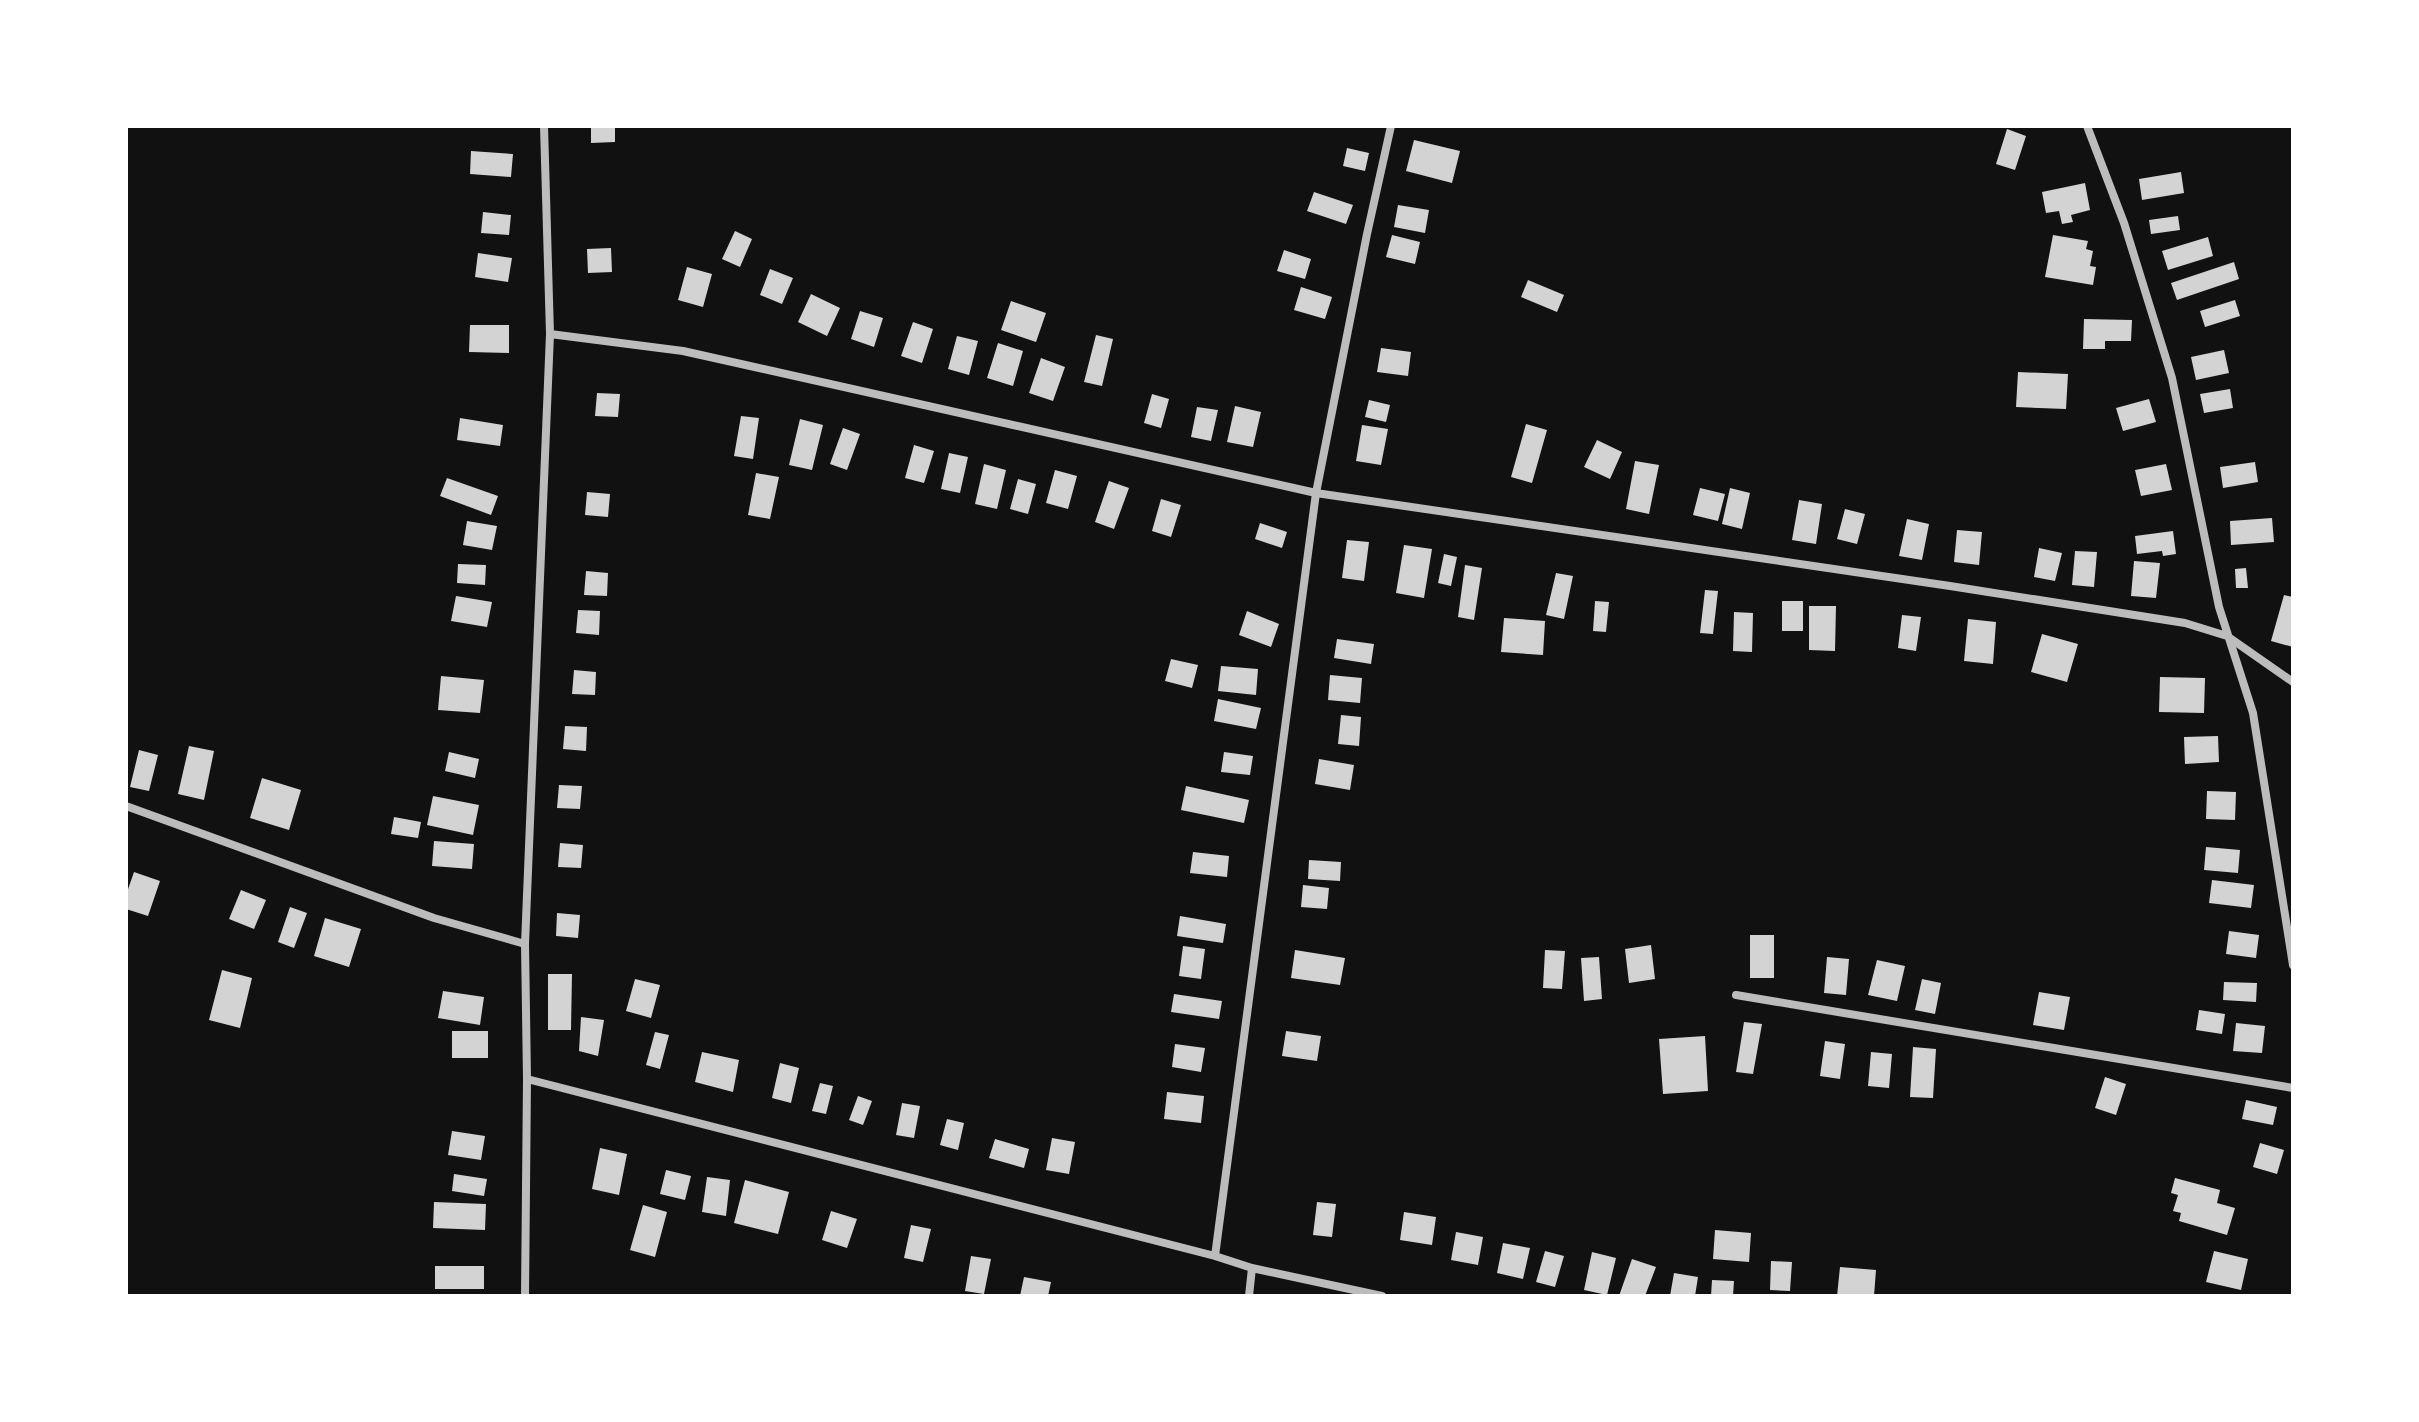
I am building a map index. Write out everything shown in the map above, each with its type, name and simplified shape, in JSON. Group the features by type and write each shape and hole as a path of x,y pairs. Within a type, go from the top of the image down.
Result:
{"street":[{"path":"525,1296 525,944 550,334 544,126"},
{"path":"1215,1256 1316,493 1391,126"},
{"path":"2087,126 2124,223 2172,378 2219,607 2253,713 2293,965"},
{"path":"550,334 683,351 1316,493 2185,623 2227,636 2293,682"},
{"path":"126,806 434,918 525,944"},
{"path":"1736,995 2293,1088"},
{"path":"527,1079 1252,1268 1382,1296"},
{"path":"1249,1296 1252,1268"}],"building":[{"path":"591,126 615,126 615,142 591,143"},
{"path":"2007,129 2026,136 2015,170 1996,164"},
{"path":"1414,140 1460,151 1452,183 1406,171"},
{"path":"1347,148 1369,153 1365,171 1343,166"},
{"path":"471,151 513,154 511,177 470,174"},
{"path":"2181,172 2184,193 2142,200 2139,179"},
{"path":"2085,183 2090,210 2071,215 2073,222 2062,224 2059,211 2046,213 2042,192"},
{"path":"1314,192 1353,205 1346,224 1307,211"},
{"path":"1398,205 1429,210 1425,233 1394,227"},
{"path":"483,212 511,215 509,235 481,233"},
{"path":"2178,216 2180,230 2151,234 2149,220"},
{"path":"735,231 752,239 740,267 722,259"},
{"path":"1392,235 1420,242 1415,264 1386,257"},
{"path":"2053,235 2088,241 2086,249 2093,251 2090,266 2096,267 2093,285 2045,277"},
{"path":"2208,237 2213,256 2168,270 2162,251"},
{"path":"611,248 612,272 588,273 587,249"},
{"path":"1284,250 1311,259 1305,279 1277,271"},
{"path":"478,253 512,258 508,282 475,277"},
{"path":"2234,262 2239,279 2177,300 2171,283"},
{"path":"687,267 712,274 703,307 678,300"},
{"path":"770,269 793,278 782,304 760,295"},
{"path":"1528,280 1564,295 1557,312 1521,297"},
{"path":"1301,287 1332,297 1325,319 1294,310"},
{"path":"811,294 840,308 827,336 798,322"},
{"path":"2235,300 2240,316 2205,327 2200,311"},
{"path":"1011,301 1046,313 1036,342 1001,330"},
{"path":"860,311 883,318 874,347 851,339"},
{"path":"2084,319 2132,320 2131,341 2105,341 2105,349 2083,349"},
{"path":"913,322 933,329 922,363 901,356"},
{"path":"470,325 509,325 509,353 469,352"},
{"path":"1096,335 1113,339 1102,386 1084,382"},
{"path":"957,336 978,341 969,375 948,369"},
{"path":"998,343 1023,351 1013,386 987,378"},
{"path":"1381,348 1411,352 1408,376 1377,372"},
{"path":"2224,350 2229,373 2196,380 2191,357"},
{"path":"1041,358 1065,367 1053,401 1029,393"},
{"path":"2018,372 2068,374 2066,409 2016,407"},
{"path":"2230,389 2233,408 2204,413 2200,394"},
{"path":"597,393 620,394 618,417 595,416"},
{"path":"1152,394 1169,399 1161,428 1144,423"},
{"path":"2149,399 2156,422 2123,431 2116,408"},
{"path":"1369,400 1390,405 1386,422 1365,417"},
{"path":"1235,406 1261,412 1253,447 1227,442"},
{"path":"1197,407 1218,410 1211,441 1191,437"},
{"path":"741,416 759,418 753,459 734,456"},
{"path":"460,418 503,425 500,446 457,440"},
{"path":"800,419 823,425 812,470 789,465"},
{"path":"1526,424 1547,430 1532,483 1511,477"},
{"path":"1362,425 1388,429 1381,465 1356,461"},
{"path":"843,428 860,434 847,470 830,464"},
{"path":"1597,440 1622,452 1610,479 1584,467"},
{"path":"914,445 934,451 924,483 905,478"},
{"path":"949,453 968,457 960,493 941,489"},
{"path":"1635,461 1659,465 1649,514 1626,509"},
{"path":"2255,462 2258,482 2223,488 2220,467"},
{"path":"984,464 1006,470 997,509 975,504"},
{"path":"2166,464 2172,490 2141,496 2135,470"},
{"path":"1055,470 1077,476 1068,509 1046,503"},
{"path":"756,473 779,477 770,519 748,515"},
{"path":"447,478 498,496 491,515 440,496"},
{"path":"1018,479 1036,484 1028,514 1010,509"},
{"path":"1109,481 1129,488 1114,529 1095,522"},
{"path":"1700,488 1725,494 1718,521 1693,515"},
{"path":"1730,488 1750,493 1742,529 1722,524"},
{"path":"587,492 610,494 608,517 585,515"},
{"path":"1161,499 1181,505 1171,537 1152,531"},
{"path":"1799,500 1822,504 1816,544 1792,540"},
{"path":"1845,509 1865,514 1857,544 1837,539"},
{"path":"2272,518 2274,542 2231,545 2230,521"},
{"path":"1907,519 1929,524 1922,560 1899,556"},
{"path":"467,521 497,526 492,550 463,545"},
{"path":"1260,523 1287,532 1282,548 1255,539"},
{"path":"1957,530 1982,532 1979,565 1954,562"},
{"path":"2173,531 2176,554 2163,556 2162,551 2137,554 2135,536"},
{"path":"1347,540 1369,542 1364,581 1342,578"},
{"path":"1404,545 1432,549 1424,598 1396,593"},
{"path":"2039,548 2062,553 2055,581 2034,577"},
{"path":"2075,551 2097,552 2094,587 2072,585"},
{"path":"1444,554 1457,557 1451,586 1438,583"},
{"path":"2134,561 2160,563 2156,598 2131,596"},
{"path":"458,564 486,565 485,585 457,583"},
{"path":"1465,565 1482,568 1474,620 1458,617"},
{"path":"2246,568 2248,588 2236,588 2235,569"},
{"path":"586,571 608,573 607,596 584,595"},
{"path":"1556,573 1573,576 1564,619 1546,615"},
{"path":"1705,590 1718,591 1713,634 1700,633"},
{"path":"2284,595 2293,597 2293,647 2271,641"},
{"path":"456,596 492,602 487,627 451,621"},
{"path":"1595,601 1609,602 1606,632 1593,631"},
{"path":"1782,601 1803,601 1803,631 1782,631"},
{"path":"1809,606 1836,606 1835,651 1809,650"},
{"path":"578,610 600,611 599,635 576,633"},
{"path":"1247,611 1279,624 1271,647 1239,635"},
{"path":"1734,612 1753,613 1752,652 1733,651"},
{"path":"1902,615 1921,617 1916,651 1898,648"},
{"path":"1504,618 1545,621 1543,655 1501,652"},
{"path":"1968,619 1996,622 1993,664 1964,661"},
{"path":"2042,634 2078,644 2067,682 2031,672"},
{"path":"1337,639 1374,644 1371,664 1334,658"},
{"path":"1171,659 1198,665 1192,688 1165,681"},
{"path":"1221,666 1258,669 1256,695 1218,691"},
{"path":"574,670 596,672 595,695 572,694"},
{"path":"1330,675 1362,678 1360,703 1328,700"},
{"path":"441,676 484,680 480,713 438,710"},
{"path":"2160,677 2205,678 2204,713 2159,712"},
{"path":"1218,699 1261,708 1256,729 1214,721"},
{"path":"1341,715 1361,717 1359,746 1338,744"},
{"path":"565,726 587,727 586,751 563,749"},
{"path":"2218,736 2219,762 2185,764 2184,737"},
{"path":"189,746 214,751 204,800 178,794"},
{"path":"139,750 158,755 149,791 130,787"},
{"path":"449,752 479,759 475,778 445,771"},
{"path":"1224,752 1253,756 1250,775 1221,772"},
{"path":"1319,759 1354,765 1350,790 1315,784"},
{"path":"262,778 301,790 289,830 250,818"},
{"path":"559,785 582,786 580,809 557,808"},
{"path":"1186,786 1249,800 1244,823 1181,810"},
{"path":"2207,791 2236,792 2235,820 2206,819"},
{"path":"433,796 479,805 473,835 427,825"},
{"path":"394,817 421,822 418,838 391,834"},
{"path":"434,841 474,844 472,869 432,866"},
{"path":"560,843 583,845 581,868 558,867"},
{"path":"2206,847 2240,850 2238,873 2204,870"},
{"path":"1193,852 1229,856 1227,877 1190,873"},
{"path":"1309,860 1341,862 1340,881 1308,879"},
{"path":"134,872 160,881 148,916 126,909 126,895"},
{"path":"2212,880 2254,885 2251,908 2209,903"},
{"path":"1303,885 1329,888 1327,909 1301,907"},
{"path":"241,890 266,900 254,929 229,919"},
{"path":"290,907 307,913 294,948 278,942"},
{"path":"557,913 580,915 578,938 556,936"},
{"path":"1180,916 1226,924 1223,943 1177,936"},
{"path":"325,918 361,929 349,967 314,956"},
{"path":"2229,931 2259,935 2256,958 2226,954"},
{"path":"1750,935 1774,935 1774,978 1750,978"},
{"path":"1651,945 1655,979 1629,983 1625,949"},
{"path":"1183,946 1205,949 1201,979 1179,976"},
{"path":"1295,950 1345,958 1340,985 1291,978"},
{"path":"1545,950 1565,951 1562,989 1543,988"},
{"path":"1599,957 1602,999 1584,1001 1581,958"},
{"path":"1827,957 1849,959 1846,995 1824,993"},
{"path":"1877,960 1905,966 1897,1001 1868,995"},
{"path":"222,970 252,978 240,1028 209,1020"},
{"path":"548,974 572,974 571,1030 548,1030"},
{"path":"635,979 660,985 651,1018 626,1011"},
{"path":"1922,979 1941,983 1935,1014 1915,1010"},
{"path":"2224,982 2257,983 2256,1002 2223,1000"},
{"path":"443,991 484,997 480,1025 438,1018"},
{"path":"2039,992 2070,997 2064,1030 2033,1025"},
{"path":"1174,994 1222,1001 1219,1019 1171,1012"},
{"path":"2199,1010 2225,1014 2222,1034 2196,1030"},
{"path":"581,1017 604,1020 598,1056 579,1051"},
{"path":"1744,1022 1762,1024 1753,1074 1736,1072"},
{"path":"2236,1023 2265,1026 2262,1053 2233,1051"},
{"path":"452,1031 488,1031 488,1058 452,1058"},
{"path":"1286,1031 1321,1036 1317,1061 1282,1056"},
{"path":"655,1032 669,1035 660,1069 646,1065"},
{"path":"1705,1036 1708,1091 1663,1094 1659,1039"},
{"path":"1825,1041 1845,1044 1840,1079 1820,1076"},
{"path":"1175,1044 1205,1048 1201,1072 1172,1067"},
{"path":"1913,1047 1936,1049 1933,1098 1910,1097"},
{"path":"702,1052 739,1060 733,1092 695,1082"},
{"path":"1871,1052 1892,1054 1889,1088 1868,1086"},
{"path":"780,1063 799,1068 791,1103 772,1098"},
{"path":"2105,1077 2126,1084 2116,1115 2095,1108"},
{"path":"820,1083 833,1086 826,1114 812,1111"},
{"path":"1167,1092 1204,1096 1201,1123 1164,1119"},
{"path":"858,1096 872,1101 863,1125 849,1120"},
{"path":"2246,1100 2277,1107 2273,1125 2242,1119"},
{"path":"902,1103 920,1106 914,1138 896,1135"},
{"path":"947,1119 964,1123 958,1150 940,1145"},
{"path":"452,1131 485,1136 481,1160 448,1155"},
{"path":"1052,1138 1075,1142 1069,1174 1046,1170"},
{"path":"995,1139 1029,1149 1024,1168 989,1158"},
{"path":"2260,1143 2284,1150 2277,1174 2253,1167"},
{"path":"600,1148 627,1154 619,1195 592,1189"},
{"path":"666,1170 691,1176 685,1200 660,1194"},
{"path":"454,1174 487,1179 484,1196 452,1191"},
{"path":"707,1177 730,1180 726,1216 702,1212"},
{"path":"2175,1178 2220,1190 2217,1203 2235,1208 2227,1235 2179,1221 2181,1213 2173,1211 2178,1195 2171,1193"},
{"path":"745,1180 789,1192 778,1234 734,1223"},
{"path":"434,1202 486,1204 485,1230 433,1228"},
{"path":"1317,1202 1336,1204 1332,1237 1313,1235"},
{"path":"643,1205 667,1212 655,1257 630,1250"},
{"path":"831,1211 857,1219 847,1248 822,1240"},
{"path":"1404,1212 1436,1217 1432,1245 1400,1240"},
{"path":"911,1225 931,1229 923,1262 904,1258"},
{"path":"1715,1230 1751,1233 1749,1262 1713,1259"},
{"path":"1456,1232 1483,1237 1478,1265 1451,1260"},
{"path":"1503,1243 1530,1248 1523,1279 1497,1273"},
{"path":"1545,1251 1564,1256 1555,1287 1536,1282"},
{"path":"2214,1251 2248,1259 2241,1290 2206,1282"},
{"path":"1592,1252 1616,1258 1607,1295 1584,1290"},
{"path":"971,1256 991,1259 984,1294 965,1291"},
{"path":"1632,1259 1656,1267 1645,1296 1619,1296"},
{"path":"1771,1261 1792,1262 1790,1291 1770,1290"},
{"path":"435,1266 484,1266 484,1289 435,1289"},
{"path":"1840,1267 1876,1270 1874,1296 1837,1296"},
{"path":"1674,1273 1698,1277 1695,1296 1670,1296"},
{"path":"1024,1277 1051,1282 1048,1296 1020,1296"},
{"path":"1712,1280 1734,1281 1733,1296 1711,1296"}]}
